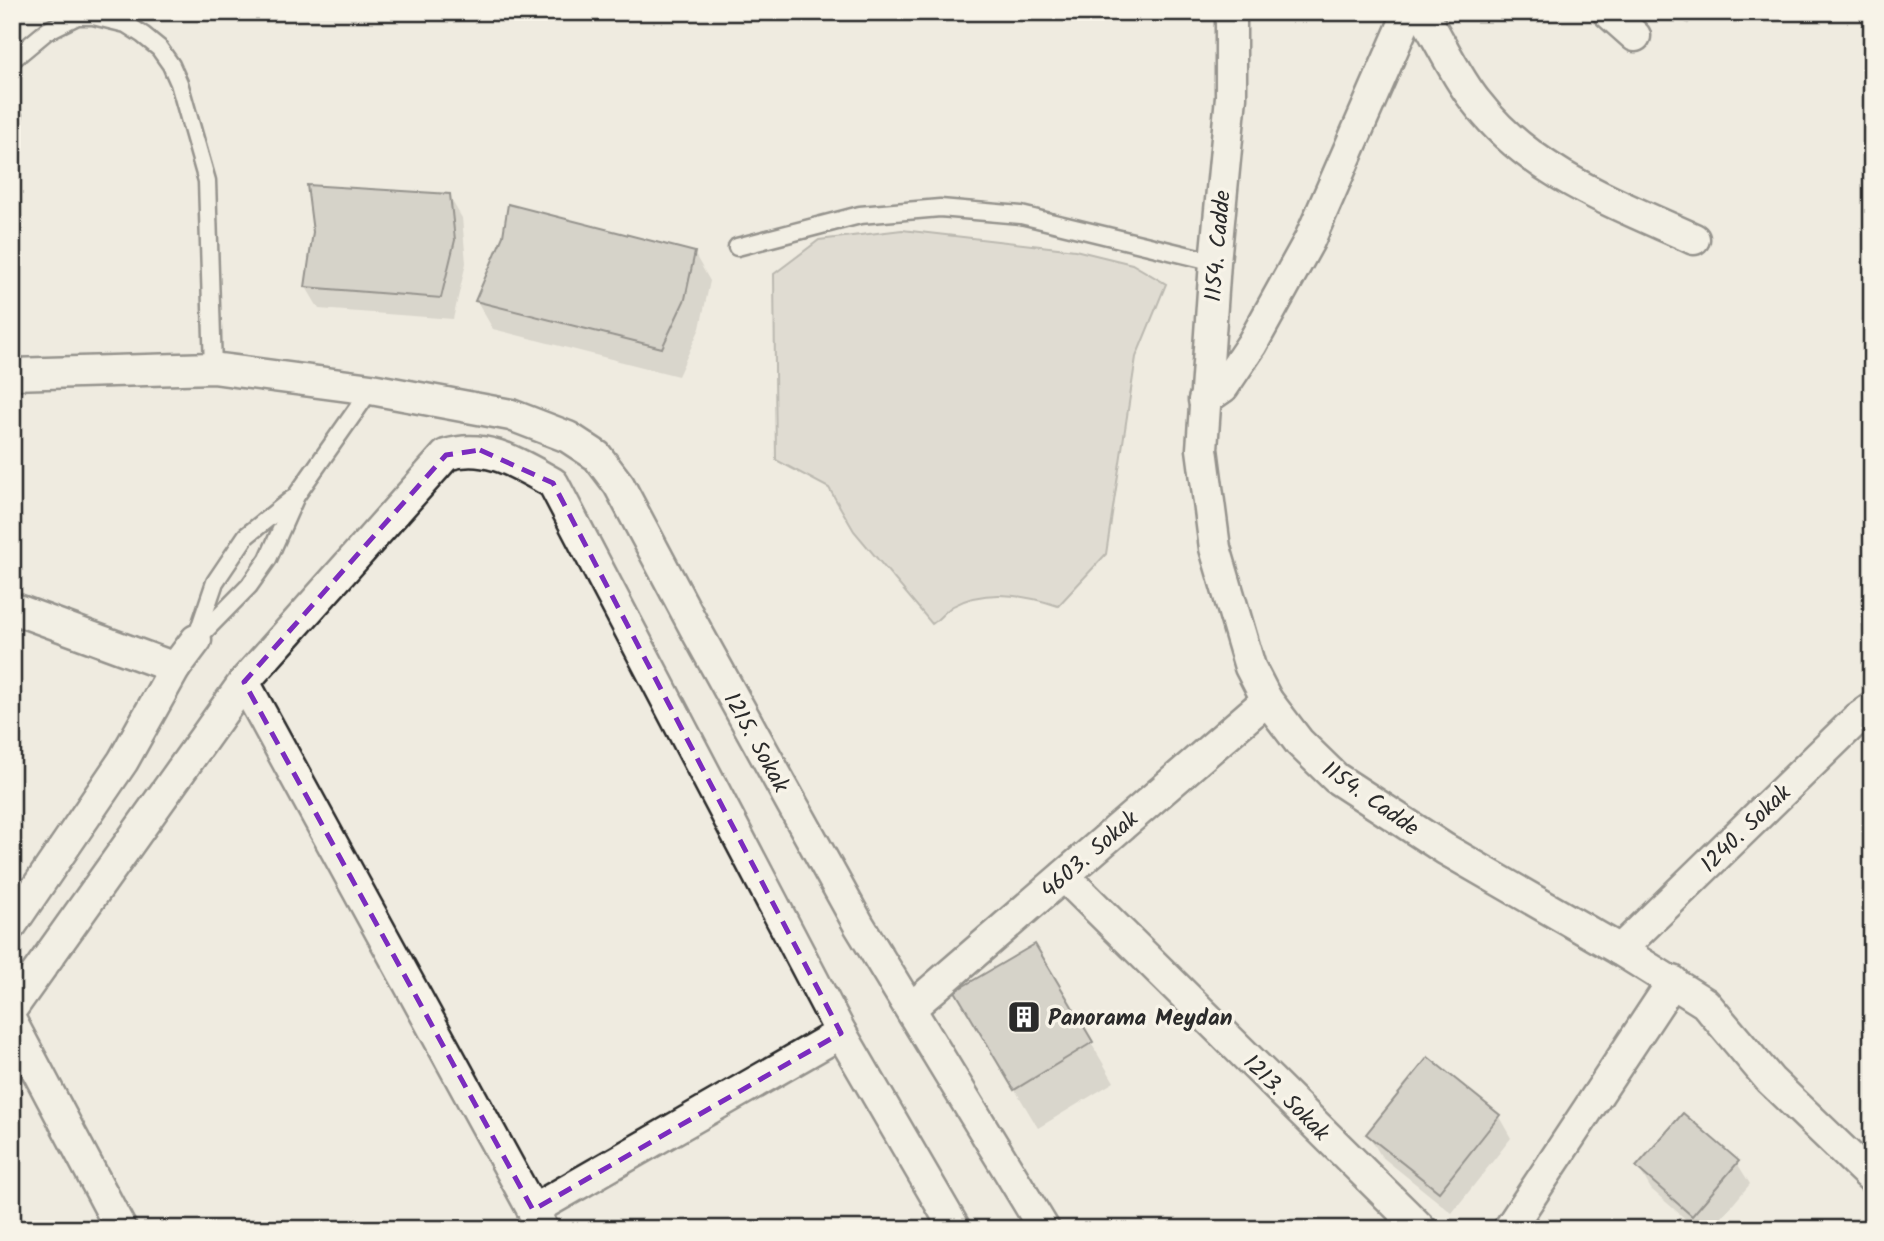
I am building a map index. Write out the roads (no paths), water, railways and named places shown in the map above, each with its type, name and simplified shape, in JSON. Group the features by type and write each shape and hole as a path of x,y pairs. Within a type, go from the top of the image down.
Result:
{"street":[{"name":"1154. Cadde","path":"1231,12 1231,97 1215,262 1202,449 1215,548 1250,667 1267,700 1300,742 1336,778 1445,849 1673,981 1704,1003 1770,1080 1872,1178"},
{"path":"1205,400 1223,387 1252,344 1309,241 1409,12"},
{"path":"1422,12 1477,104 1520,148 1590,192 1694,239"},
{"path":"1608,12 1635,36"},
{"name":"1215. Sokak","path":"12,374 213,368 371,388 511,415 568,437 597,456 619,485 859,925 1044,1229"},
{"path":"12,1008 244,682 446,455 462,449 480,450 521,465 552,483 841,1033 954,1229"},
{"path":"12,608 175,668"},
{"path":"12,924 123,761 175,668 196,640"},
{"path":"244,682 538,1219 841,1033"},
{"name":"4603. Sokak","path":"911,1008 1267,700"},
{"name":"1240. Sokak","path":"1620,950 1867,720"},
{"name":"1213. Sokak","path":"1064,876 1421,1229"},
{"path":"1509,1229 1673,981"},
{"path":"12,1023 121,1229"}],"lane":[{"path":"12,60 47,31 77,16 93,16 126,24 159,48 171,65 179,83 207,181 213,368"},
{"path":"737,247 860,215 940,208 1021,215 1215,262"},
{"path":"196,640 249,586 268,559 296,496 371,388"},
{"path":"196,640 215,582 246,536 296,496"}],"place":[{"name":"Panorama Meydan","path":"1024,1017"}]}
